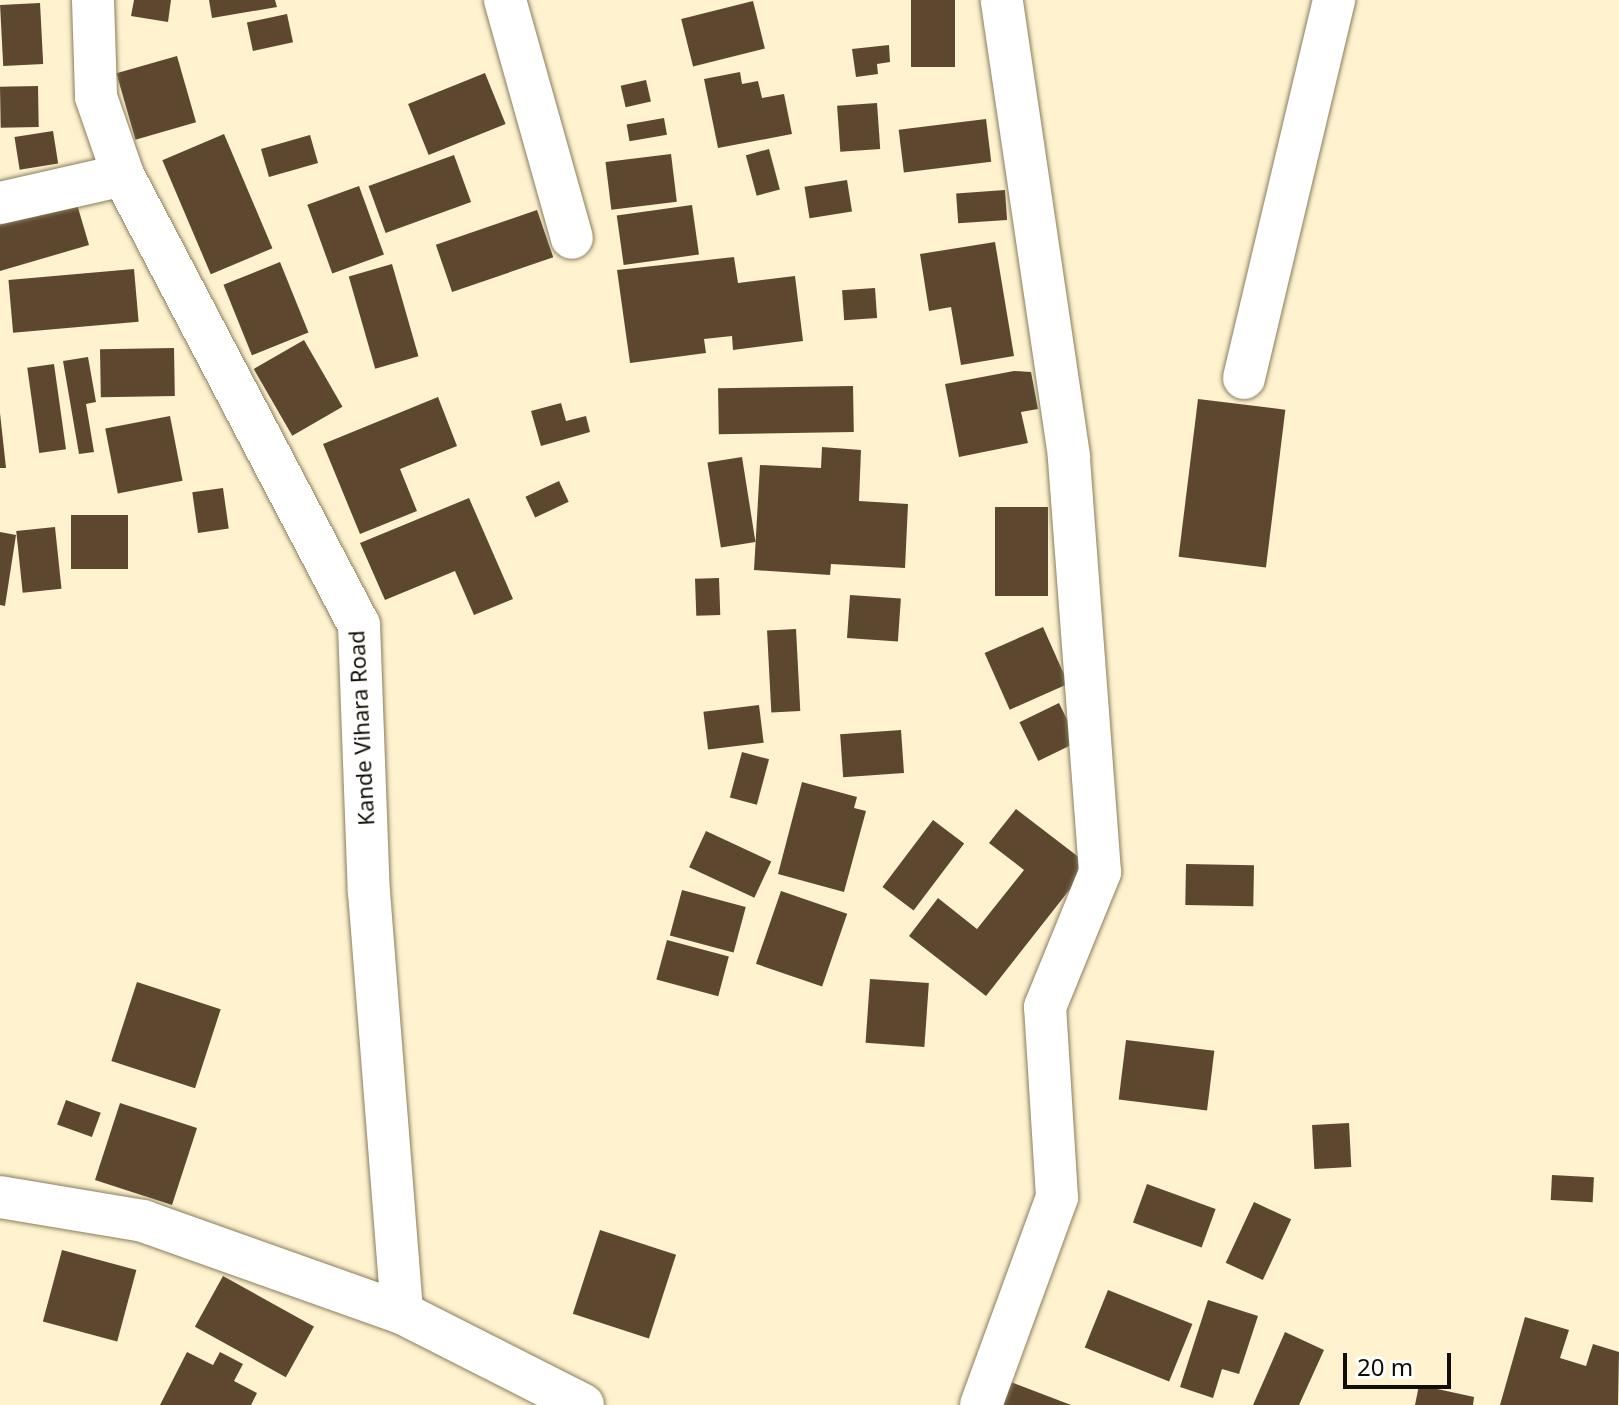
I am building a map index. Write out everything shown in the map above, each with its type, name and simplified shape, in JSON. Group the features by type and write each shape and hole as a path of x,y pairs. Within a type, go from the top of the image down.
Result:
{"street":[{"name":"Kande Vihara Road","path":"93,0 96,97 123,175 359,625 369,892 402,1313"},
{"path":"505,0 572,238"},
{"path":"981,1405 1057,1197 1045,1007 1100,872 1069,456 1002,0"},
{"path":"1244,378 1334,0"},
{"path":"0,203 123,175"},
{"path":"0,1197 143,1221 402,1313 583,1405"}],"building":[{"path":"134,0 171,0 168,22 131,16"},
{"path":"209,0 275,0 277,7 212,18"},
{"path":"911,0 955,0 955,67 911,67"},
{"path":"753,1 765,49 693,66 681,19"},
{"path":"40,3 43,64 3,66 0,5"},
{"path":"287,14 293,42 253,51 247,23"},
{"path":"889,45 890,62 877,64 878,74 856,77 852,49"},
{"path":"177,56 196,122 135,140 116,73"},
{"path":"740,72 742,84 758,81 762,98 784,94 792,134 718,148 704,79"},
{"path":"485,73 506,124 429,155 408,104"},
{"path":"646,80 651,101 626,107 621,86"},
{"path":"38,86 39,127 1,128 0,87"},
{"path":"877,103 880,149 840,152 837,106"},
{"path":"664,118 667,135 630,141 627,125"},
{"path":"986,119 991,162 904,172 899,130"},
{"path":"53,131 58,164 20,170 14,137"},
{"path":"224,134 272,248 211,274 162,160"},
{"path":"310,135 318,163 269,177 261,149"},
{"path":"769,149 780,190 757,196 746,155"},
{"path":"671,154 677,202 611,210 605,162"},
{"path":"454,155 471,202 386,233 368,186"},
{"path":"847,180 852,212 810,218 805,187"},
{"path":"359,186 384,255 332,273 307,205"},
{"path":"1005,190 1007,220 958,223 956,193"},
{"path":"74,194 89,245 0,271 0,215"},
{"path":"692,205 699,255 624,265 617,216"},
{"path":"537,210 553,257 452,292 436,245"},
{"path":"995,242 1014,356 961,365 951,307 929,311 920,254"},
{"path":"734,257 738,283 795,276 803,341 733,350 732,336 704,339 706,353 630,363 617,270"},
{"path":"280,262 308,332 252,355 223,285"},
{"path":"392,264 418,356 375,369 349,276"},
{"path":"134,269 139,322 13,333 8,280"},
{"path":"875,288 877,318 844,320 842,290"},
{"path":"304,340 342,407 292,436 254,369"},
{"path":"174,348 175,396 101,397 100,349"},
{"path":"88,357 96,402 86,404 94,452 79,454 63,361"},
{"path":"54,364 66,449 39,453 27,368"},
{"path":"1014,371 1031,372 1038,409 1021,412 1028,443 959,457 945,384"},
{"path":"853,386 854,432 719,434 718,388"},
{"path":"438,397 457,446 400,469 417,511 360,534 323,444"},
{"path":"1198,399 1285,410 1266,568 1179,557"},
{"path":"561,403 566,421 586,416 590,432 541,446 531,411"},
{"path":"0,413 6,468 0,468"},
{"path":"170,416 183,481 118,493 105,429"},
{"path":"822,447 861,450 859,501 908,504 905,568 831,564 830,575 754,570 760,465 821,468"},
{"path":"742,457 755,542 721,547 707,462"},
{"path":"559,481 569,502 535,517 525,497"},
{"path":"223,488 229,529 198,533 192,492"},
{"path":"469,498 513,599 474,615 455,571 385,600 360,543"},
{"path":"995,507 1048,507 1048,596 995,596"},
{"path":"71,515 128,515 128,569 71,569"},
{"path":"55,527 61,589 23,593 16,531"},
{"path":"0,532 16,535 5,606 0,605"},
{"path":"719,578 720,615 696,616 695,579"},
{"path":"850,595 901,599 898,641 847,638"},
{"path":"1043,627 1068,684 1010,710 985,653"},
{"path":"796,629 800,711 771,712 767,631"},
{"path":"1059,703 1078,742 1038,761 1019,722"},
{"path":"759,705 764,743 708,750 703,712"},
{"path":"901,730 904,773 843,777 840,734"},
{"path":"742,752 769,759 757,805 730,797"},
{"path":"802,782 857,797 854,808 866,811 844,892 778,874"},
{"path":"1016,809 1089,865 986,996 909,936 938,898 977,929 1024,870 989,843"},
{"path":"933,820 964,843 914,911 882,887"},
{"path":"706,831 771,861 754,898 689,867"},
{"path":"1186,864 1254,865 1253,906 1185,905"},
{"path":"682,890 746,907 734,952 670,935"},
{"path":"781,891 847,914 822,987 756,964"},
{"path":"667,940 729,957 718,996 656,980"},
{"path":"870,979 929,983 924,1047 866,1043"},
{"path":"137,982 221,1009 195,1088 111,1061"},
{"path":"1126,1040 1214,1051 1207,1110 1119,1100"},
{"path":"66,1100 101,1113 92,1137 57,1124"},
{"path":"120,1103 197,1128 172,1205 95,1180"},
{"path":"1349,1123 1351,1167 1314,1169 1312,1125"},
{"path":"1552,1175 1594,1177 1593,1202 1551,1200"},
{"path":"1147,1184 1216,1209 1202,1247 1133,1223"},
{"path":"1254,1202 1291,1219 1263,1280 1226,1263"},
{"path":"600,1230 676,1255 649,1338 573,1314"},
{"path":"62,1250 136,1270 117,1341 43,1321"},
{"path":"223,1276 314,1326 286,1377 195,1327"},
{"path":"1108,1290 1192,1324 1169,1382 1085,1347"},
{"path":"1208,1300 1258,1316 1239,1374 1222,1369 1213,1398 1180,1387"},
{"path":"1525,1317 1569,1330 1560,1358 1586,1366 1593,1344 1619,1352 1618,1405 1500,1405"},
{"path":"1285,1332 1324,1350 1299,1405 1253,1405"},
{"path":"187,1352 213,1365 220,1352 243,1364 234,1381 257,1393 251,1405 160,1405"},
{"path":"1003,1379 1071,1405 993,1405"},
{"path":"1419,1385 1474,1397 1473,1405 1415,1405"}]}
